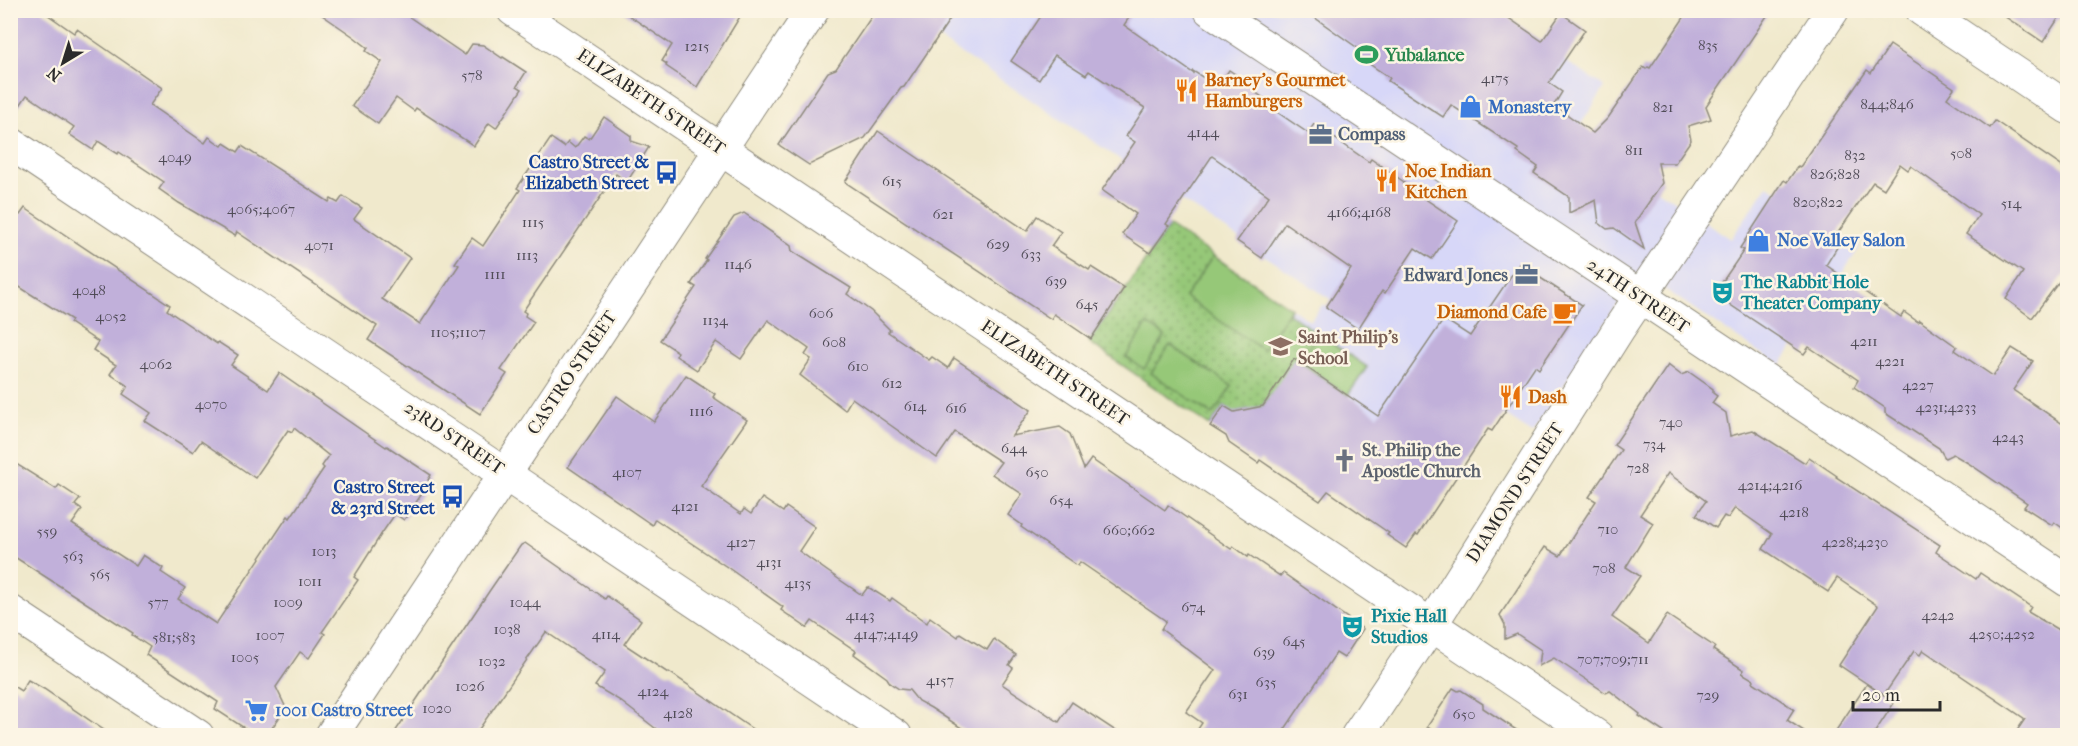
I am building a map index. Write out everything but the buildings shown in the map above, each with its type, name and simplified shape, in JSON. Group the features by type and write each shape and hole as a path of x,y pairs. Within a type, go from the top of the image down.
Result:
{"street":[{"name":"ELIZABETH STREET","path":"513,10 1597,735"},
{"name":"CASTRO STREET","path":"331,735 813,10"},
{"name":"24TH STREET","path":"1210,10 2067,581"},
{"name":"DIAMOND STREET","path":"1357,735 1431,625 1640,298 1833,10"},
{"path":"1922,10 2067,108"},
{"name":"23RD STREET","path":"10,143 896,735"},
{"path":"10,611 198,735"}],"shaded area":[{"path":"897,11 1490,11 1605,87 1574,135 1731,239 1768,185 1860,247 1780,366 1639,272 1532,433 1445,375 1428,398 1484,435 1457,475 1318,374 1258,463 1229,443 1226,436 1089,342 1169,226 1310,321 1323,304 1358,328 1363,321"}],"green space":[{"path":"1169,226 1291,308 1288,313 1367,367 1348,395 1309,370 1284,408 1268,398 1257,414 1248,409 1234,412 1224,406 1210,426 1089,342"},
{"path":"1213,256 1291,308 1263,350 1185,297"},
{"path":"1147,324 1165,336 1144,369 1126,357"},
{"path":"1318,334 1367,367 1348,395 1299,362"},
{"path":"1170,345 1232,386 1213,415 1151,373"}],"place":[{"name":"Yubalance","path":"1367,55"},
{"name":"Barney's Gourmet Hamburgers","path":"1187,90"},
{"name":"Monastery","path":"1470,107"},
{"name":"Compass","path":"1320,134"},
{"name":"Castro Street & Elizabeth Street","path":"667,172"},
{"name":"Noe Indian Kitchen","path":"1387,181"},
{"name":"Noe Valley Salon","path":"1759,240"},
{"name":"Edward Jones","path":"1526,275"},
{"name":"The Rabbit Hole Theater Company","path":"1723,292"},
{"name":"Diamond Cafe","path":"1565,312"},
{"name":"Saint Philip's School","path":"1280,347"},
{"name":"Dash","path":"1510,397"},
{"name":"St. Philip the Apostle Church","path":"1344,460"},
{"name":"Castro Street & 23rd Street","path":"453,497"},
{"name":"Pixie Hall Studios","path":"1353,626"},
{"name":"1001 Castro Street","path":"257,710"}]}
